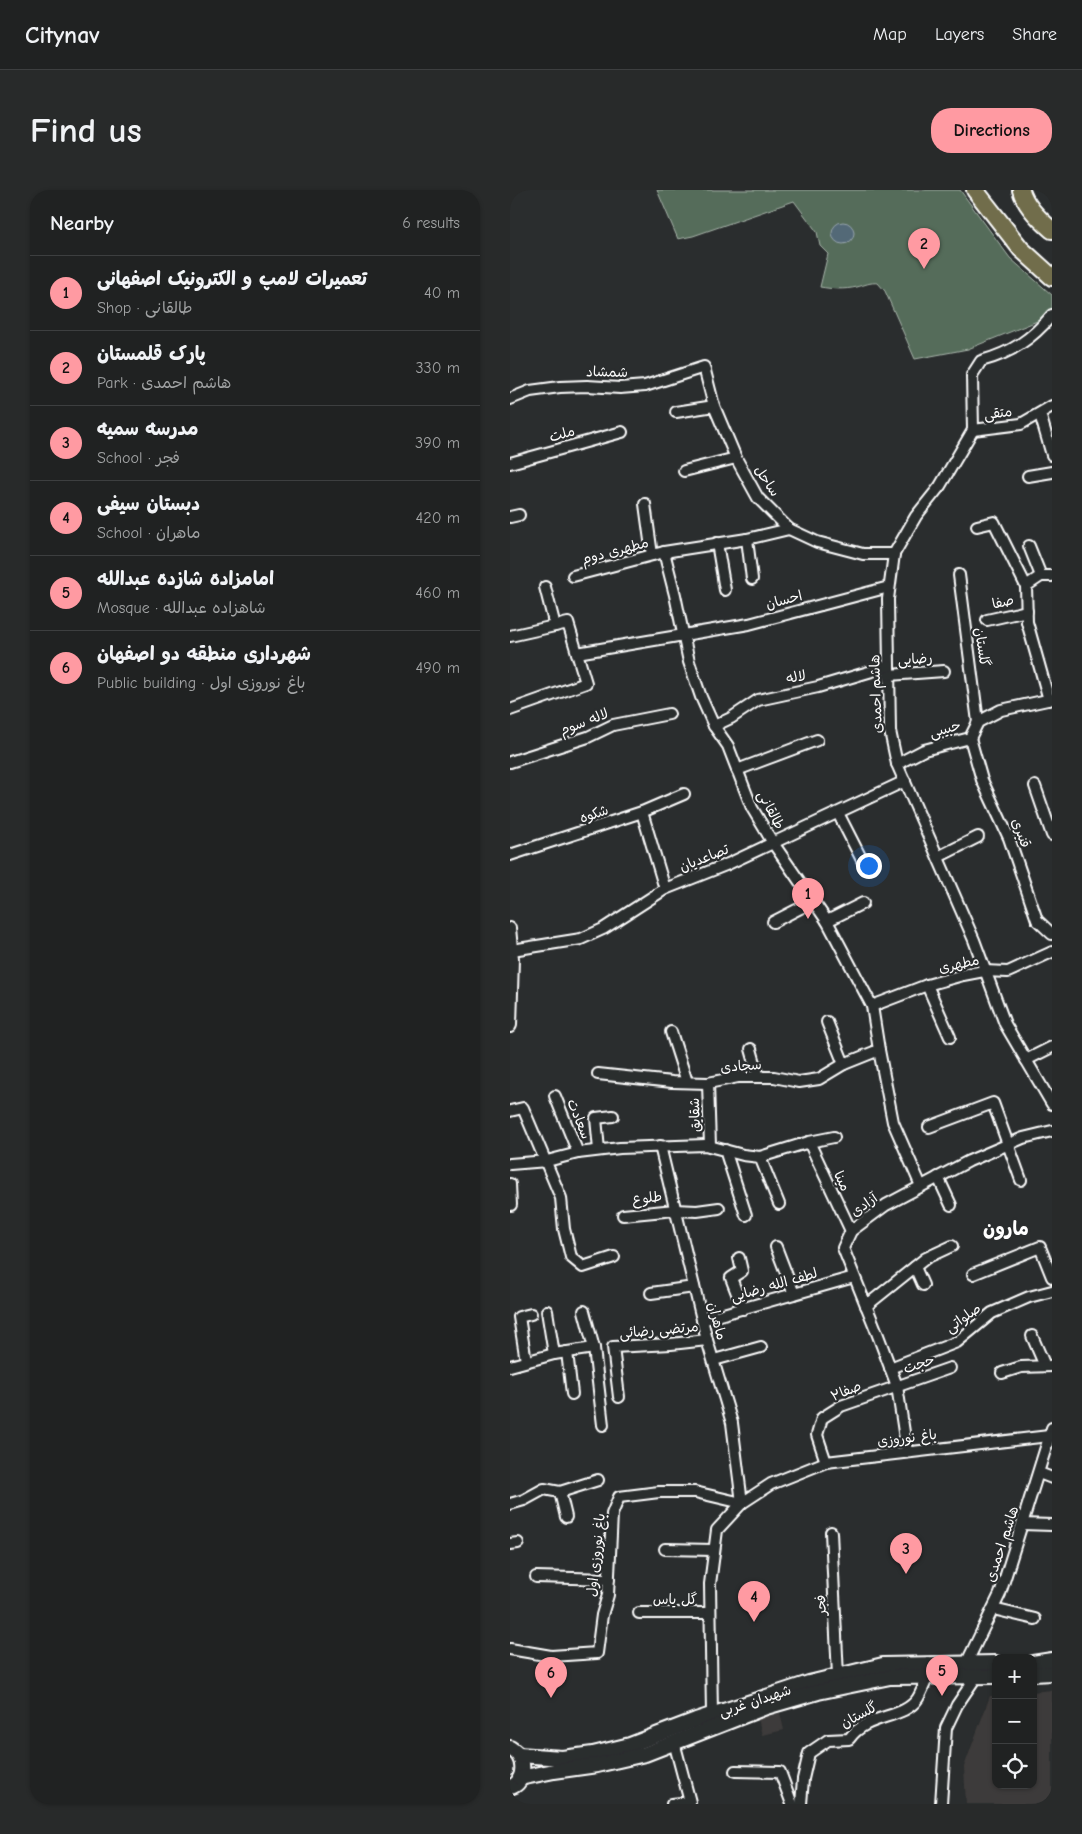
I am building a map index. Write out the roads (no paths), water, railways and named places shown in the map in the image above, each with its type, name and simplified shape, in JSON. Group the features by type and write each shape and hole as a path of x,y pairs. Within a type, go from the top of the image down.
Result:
{"highway":[{"path":"975,190 1021,249 1052,277"},
{"path":"1021,190 1023,198 1052,230"},
{"path":"1021,249 1052,267"}],"main road":[{"path":"1037,1662 1052,1660"},
{"name":"شهیدان غربی","path":"514,1751 562,1758 593,1754 630,1745 712,1715 809,1683 883,1665 992,1664"},
{"path":"1037,1674 1052,1674"},
{"name":"شهیدان غربی","path":"515,1783 554,1771 596,1766 645,1754 766,1707 818,1692 890,1677 992,1676"},
{"path":"514,1751 522,1768 515,1783"}],"street":[{"path":"973,430 972,374 981,360 1002,355 1038,331 1052,315"},
{"name":"شمشاد","path":"510,399 530,391 560,387 620,388 645,386 704,367"},
{"name":"ساحل","path":"704,367 714,406 736,458 758,498 789,529 817,542 863,554 894,554"},
{"path":"676,412 714,406"},
{"name":"متقی","path":"973,430 1021,424 1052,406"},
{"path":"1040,414 1052,455"},
{"name":"هاشم احمدی","path":"973,430 940,486 916,516 894,554 888,599 890,731 897,764 974,940 1005,1024 1051,1100"},
{"name":"ملت","path":"510,463 622,432"},
{"path":"684,471 736,458"},
{"path":"1028,476 1052,472"},
{"path":"645,504 652,555"},
{"path":"977,526 994,522 1026,586 1027,622 1051,699"},
{"path":"664,552 747,539 789,529"},
{"path":"747,539 752,579"},
{"path":"718,544 725,590"},
{"path":"1026,586 1047,576 1029,546"},
{"name":"مطهری دوم","path":"573,576 664,552"},
{"name":"طالقانی","path":"664,552 689,662 701,697 714,726 728,746 752,808 773,843 827,921 872,1006 878,1050 893,1122 921,1186"},
{"name":"گلستان","path":"959,575 978,722"},
{"path":"545,587 555,626"},
{"name":"احسان","path":"577,653 749,624 889,587"},
{"name":"صفا","path":"987,620 1027,611"},
{"path":"510,636 568,623 586,682 510,710"},
{"name":"رضایی","path":"889,670 944,671"},
{"name":"لاله","path":"714,726 731,718 758,700 889,670"},
{"name":"حبیبی","path":"897,764 924,750 970,738 978,722 1001,710 1051,699"},
{"name":"لاله سوم","path":"510,762 588,737 613,725 669,714"},
{"name":"قنبری","path":"970,738 982,780 1009,838 1037,920 1052,934"},
{"path":"737,770 817,740"},
{"name":"تصاعدیان","path":"512,950 580,938 604,929 665,889 728,864 905,781"},
{"path":"1035,786 1052,835"},
{"name":"شکوه","path":"510,855 642,812 684,794"},
{"path":"642,812 665,889"},
{"path":"838,813 863,862"},
{"path":"938,857 978,837"},
{"path":"773,922 814,901"},
{"path":"827,921 863,903"},
{"path":"510,928 512,950 512,1025 510,1027"},
{"name":"مطهری","path":"872,1006 927,985 984,971 1008,972 1052,952"},
{"path":"927,985 950,1037"},
{"path":"827,1022 844,1064"},
{"path":"671,1032 688,1082"},
{"path":"1026,1060 1052,1047"},
{"path":"751,1049 758,1077"},
{"name":"سجادی","path":"598,1074 708,1083 738,1077 774,1077 800,1082 820,1079 844,1064 878,1050"},
{"name":"شقایق","path":"708,1083 710,1146"},
{"name":"سعادت","path":"555,1096 578,1153"},
{"path":"929,1127 993,1103 1021,1180"},
{"path":"510,1111 523,1108 547,1161 561,1198 564,1229 571,1257 584,1266 614,1257"},
{"path":"599,1150 596,1118 613,1116"},
{"name":"آزادی","path":"907,1452 897,1386 842,1248 850,1231 886,1205 970,1161 1023,1138 1052,1131"},
{"path":"510,1164 547,1161 599,1150 660,1146 710,1146 743,1155 760,1157 809,1142 834,1137"},
{"name":"مینا","path":"809,1142 850,1231"},
{"name":"ماهران","path":"660,1146 702,1320 732,1423 742,1503"},
{"path":"725,1150 746,1215"},
{"path":"760,1157 779,1204"},
{"path":"938,1177 951,1205"},
{"path":"510,1184 511,1205"},
{"name":"طلوع","path":"623,1215 719,1208"},
{"path":"866,1306 926,1258 952,1246"},
{"path":"776,1248 794,1294"},
{"path":"973,1274 1040,1248 1052,1277"},
{"path":"739,1258 742,1271 731,1278 743,1309"},
{"path":"915,1267 923,1285"},
{"name":"لطف الله رضایی","path":"702,1320 854,1277"},
{"path":"651,1293 694,1287"},
{"name":"صلواتی","path":"890,1368 957,1342 992,1314 1029,1297 1052,1291"},
{"path":"547,1312 554,1354"},
{"path":"584,1312 594,1348 603,1425"},
{"path":"526,1361 519,1317 530,1314"},
{"path":"1002,1373 1021,1367 1049,1366 1032,1336"},
{"name":"مرتضی رضائی","path":"619,1397 613,1347 708,1340"},
{"path":"714,1360 761,1347"},
{"path":"510,1366 554,1354 594,1348"},
{"path":"567,1352 572,1394"},
{"name":"حجت","path":"897,1386 950,1368"},
{"name":"صفا۲","path":"826,1462 817,1435 822,1418 841,1406 897,1386"},
{"name":"هاشم احمدی","path":"966,1664 1000,1594 1039,1473 1050,1432"},
{"name":"باغ نوروزی","path":"742,1503 772,1484 826,1462 1050,1432"},
{"path":"1039,1473 1052,1478"},
{"path":"510,1504 524,1500 544,1489 560,1492 598,1480"},
{"path":"560,1492 566,1517"},
{"name":"باغ نوروزی اول","path":"510,1649 551,1656 597,1653 609,1579 612,1514 619,1497 660,1492 695,1492 742,1503"},
{"path":"712,1715 710,1584 714,1550 717,1530 742,1503"},
{"path":"1022,1524 1052,1525"},
{"name":"فجر","path":"831,1532 838,1676"},
{"path":"665,1549 714,1550"},
{"path":"536,1577 609,1579"},
{"path":"993,1609 1035,1619"},
{"name":"گل یاس","path":"639,1613 710,1613"},
{"name":"گلستان","path":"801,1804 803,1779 809,1753 828,1740 849,1739 855,1731 874,1720 901,1712 918,1699 928,1676"},
{"path":"941,1804 946,1728 957,1705 976,1677"},
{"path":"672,1804 690,1802 674,1742"},
{"path":"735,1771 780,1772 792,1804"}],"water":[{"path":"839,222 847,222 854,229 854,237 847,244 839,244 832,237 832,229"}],"place":[{"name":"پارک قلمستان","path":"924,269"},
{"name":"تعمیرات لامپ و الکترونیک اصفهانی","path":"808,919"},
{"name":"مدرسه سمیه","path":"906,1574"},
{"name":"دبستان سیفی","path":"754,1622"},
{"name":"امامزاده شازده عبدالله","path":"942,1696"},
{"name":"شهرداری منطقه دو اصفهان","path":"551,1698"}],"district":[{"name":"مارون","path":"1006,1229"}]}
